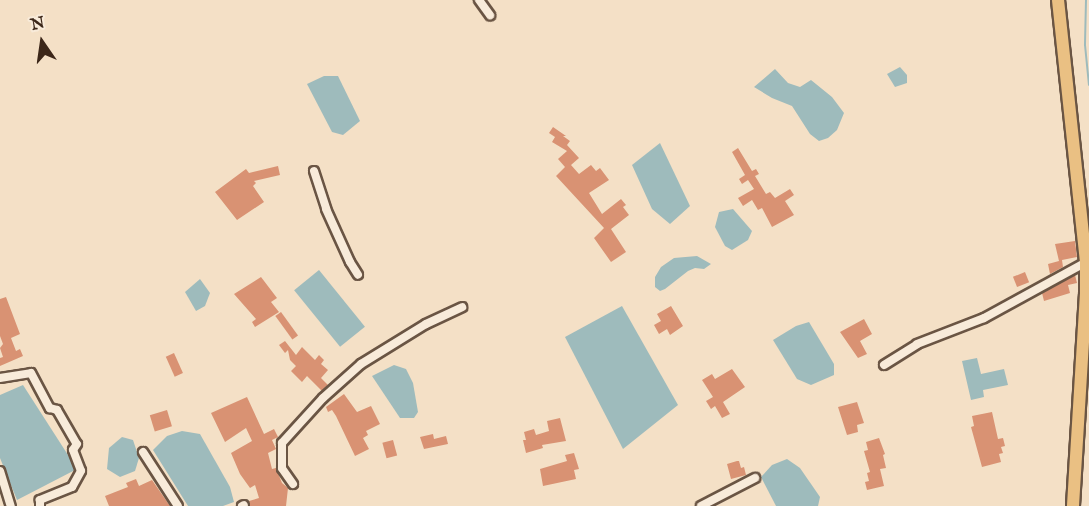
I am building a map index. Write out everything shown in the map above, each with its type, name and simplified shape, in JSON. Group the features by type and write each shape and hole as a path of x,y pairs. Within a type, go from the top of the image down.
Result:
{"highway":[{"path":"1058,0 1087,261 1073,506"}],"street":[{"path":"479,0 490,15"},
{"path":"314,171 330,219 358,275"},
{"path":"884,365 917,344 984,318 1087,261"},
{"path":"294,484 282,468 282,443 323,398 361,364 426,324 462,307"},
{"path":"0,378 31,373 50,408 57,410 77,444 73,450 81,471 72,487 40,500 40,506"},
{"path":"143,452 178,506"},
{"path":"0,471 11,506"},
{"path":"700,506 755,478"}],"water":[{"path":"900,67 907,75 907,83 895,87 887,74"},
{"path":"775,69 788,83 800,87 811,80 832,97 844,113 837,130 828,138 819,141 810,134 792,106 754,87"},
{"path":"324,76 338,76 360,121 343,135 332,132 307,84"},
{"path":"660,143 690,206 670,224 652,209 632,165"},
{"path":"733,209 752,231 748,240 732,250 725,246 715,227 719,212"},
{"path":"697,256 711,264 704,269 695,268 688,271 665,289 660,291 655,287 655,277 661,267 674,258"},
{"path":"319,270 365,327 340,347 294,290"},
{"path":"200,279 210,293 205,306 196,311 185,292"},
{"path":"622,306 678,405 623,449 565,337"},
{"path":"809,322 834,364 834,375 811,385 797,379 773,340 796,326"},
{"path":"977,358 981,374 1004,369 1008,385 983,390 984,397 971,400 962,361"},
{"path":"394,365 406,369 413,383 418,412 414,418 400,418 372,376"},
{"path":"23,385 77,469 17,500 0,458 0,395"},
{"path":"182,431 200,434 230,487 234,502 223,506 188,506 153,450 167,436"},
{"path":"122,437 133,440 139,458 135,471 120,477 107,469 109,448"},
{"path":"787,459 800,468 820,497 818,506 776,506 761,477 772,465"}],"building":[{"path":"553,127 570,141 567,145 579,158 571,165 579,174 591,165 596,171 600,168 609,180 589,193 602,214 621,199 626,205 623,207 629,215 611,229 626,252 611,262 594,238 604,228 556,176 565,167 558,159 567,151 552,142 555,137 549,133"},
{"path":"738,148 752,171 756,169 759,174 755,176 766,194 770,192 775,198 790,189 794,195 785,201 794,215 772,227 762,208 758,210 752,200 743,206 738,198 754,189 748,180 742,184 739,179 745,175 732,152"},
{"path":"278,166 280,175 254,181 256,183 253,186 264,202 237,220 215,192 246,169 249,173"},
{"path":"1075,241 1077,257 1062,260 1063,267 1050,274 1048,264 1059,261 1055,244"},
{"path":"1025,272 1029,282 1017,287 1013,277"},
{"path":"1075,275 1077,283 1068,285 1070,293 1044,301 1042,293"},
{"path":"261,277 277,298 271,302 279,312 255,327 252,322 256,319 234,294"},
{"path":"6,297 20,334 11,338 16,351 20,349 23,356 0,366 0,358 3,357 0,348 3,344 0,336 0,299"},
{"path":"671,306 683,326 670,335 667,329 659,334 654,325 661,321 657,314"},
{"path":"281,312 298,335 292,340 275,316"},
{"path":"864,319 872,334 860,341 867,354 858,358 840,332"},
{"path":"285,341 296,355 302,347 315,360 319,355 324,360 321,364 328,370 321,378 328,385 322,391 307,376 302,382 291,371 296,366 290,360 288,350 285,353 279,345"},
{"path":"174,353 183,373 175,377 166,357"},
{"path":"732,369 745,387 723,402 730,414 722,418 715,406 711,409 706,401 713,397 702,380 712,374 715,379"},
{"path":"344,394 357,412 371,406 380,424 366,431 368,435 363,438 369,449 355,456 336,416 332,410 328,412 326,407"},
{"path":"247,397 264,434 274,429 278,437 272,440 276,449 268,453 272,469 276,468 282,483 288,488 286,506 250,506 249,501 259,498 255,485 250,488 240,474 231,453 252,441 246,428 225,442 211,413"},
{"path":"857,402 864,423 857,425 858,432 847,435 838,407"},
{"path":"167,410 172,426 155,432 150,415"},
{"path":"992,412 998,439 1003,438 1005,446 1001,447 1003,453 999,454 1001,462 982,467 971,427 974,426 972,416"},
{"path":"560,418 566,441 542,445 543,448 526,453 524,432 534,429 536,435 549,431 547,421"},
{"path":"433,434 434,439 446,436 448,444 424,449 420,437"},
{"path":"879,438 885,454 883,455 886,468 880,469 884,486 867,490 865,482 869,481 867,473 870,472 864,451 868,450 866,442"},
{"path":"393,440 397,455 387,458 382,443"},
{"path":"574,453 579,469 574,470 576,479 543,486 540,469 567,461 565,455"},
{"path":"737,461 741,468 744,467 746,475 731,479 727,464"},
{"path":"136,479 139,486 152,480 170,506 109,506 105,496 128,487 126,483"}],"waterway":[{"path":"1086,0 1085,45 1089,85"}]}
